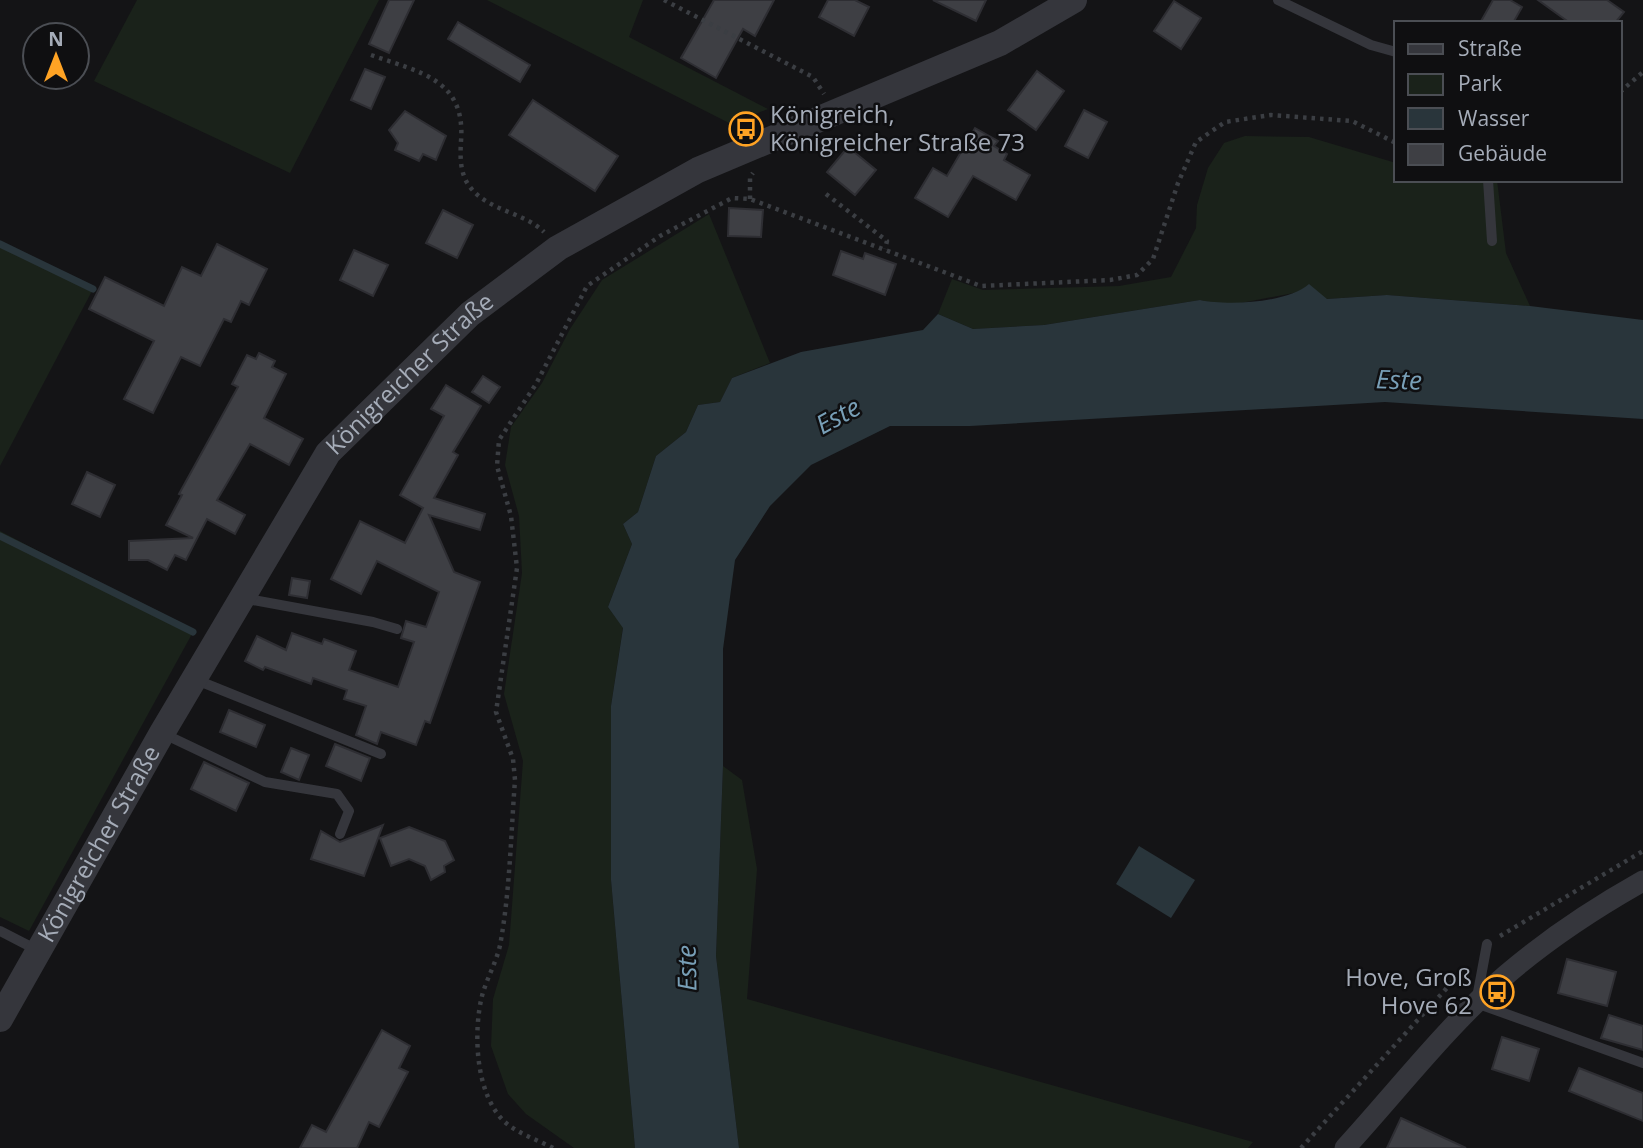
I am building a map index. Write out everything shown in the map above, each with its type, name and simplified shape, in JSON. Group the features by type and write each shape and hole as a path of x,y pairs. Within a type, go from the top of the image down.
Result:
{"street":[{"name":"Königreicher Straße","path":"0,1019 162,733 328,453 470,314 558,248 698,170 1000,43 1074,0"},
{"path":"1345,1148 1476,1003 1507,974 1573,924 1643,881"}],"lane":[{"path":"1278,0 1371,46 1394,52"},
{"path":"1488,182 1492,241"},
{"path":"242,598 373,622 397,629"},
{"path":"194,679 381,754"},
{"path":"162,733 265,782 337,794 348,811 340,834"},
{"path":"0,931 37,950"},
{"path":"1487,944 1476,1003 1643,1063"}],"path":[{"path":"664,0 813,77 836,113"},
{"path":"371,55 439,80 457,102 462,129 460,163 470,187 484,200 541,229 558,248"},
{"path":"1622,90 1643,72"},
{"path":"553,1148 506,1122 498,1112 485,1084 478,1039 478,1018 483,992 501,939 515,780 513,759 496,712 517,568 511,516 497,466 499,440 536,384 587,286 660,236 732,198 750,199 982,286 1110,280 1138,275 1153,259 1178,183 1196,142 1225,122 1271,115 1352,121 1394,142"},
{"path":"825,194 887,241 885,250"}],"green space":[{"path":"137,0 379,0 290,173 94,81"},
{"path":"487,0 643,0 629,37 768,109 731,124"},
{"path":"1245,136 1309,137 1394,162 1394,182 1497,182 1506,253 1530,306 1387,295 1327,299 1299,292 1225,306 1200,300 1044,325 973,329 938,314 952,279 983,290 1119,286 1171,277 1196,228 1197,205 1208,168 1224,143"},
{"path":"709,214 770,363 732,378 720,402 698,405 686,432 656,456 638,512 623,524 632,544 608,607 623,627 611,706 611,880 635,1148 574,1148 526,1114 508,1094 491,1046 493,999 509,945 523,761 504,694 522,573 519,516 505,465 511,427 542,383 570,329 602,280"},
{"path":"0,244 93,289 0,466"},
{"path":"0,531 193,632 29,931 0,917"},
{"path":"723,766 742,780 757,869 747,999 1253,1142 1248,1148 739,1148 716,956"}],"water":[{"name":"Este","path":"1309,284 1327,299 1387,295 1530,306 1643,320 1643,419 1385,402 970,426 890,426 811,465 770,506 735,560 723,649 723,766 716,956 739,1148 635,1148 611,880 611,706 623,628 608,607 632,544 623,524 638,512 656,456 686,432 698,405 720,402 732,378 801,352 923,330 938,314 973,329 1044,325 1200,300 1241,303 1272,299"},
{"path":"1139,846 1195,880 1171,918 1116,884"}],"building":[{"path":"389,0 414,0 389,53 369,44"},
{"path":"714,0 774,0 755,36 743,29 716,78 681,58"},
{"path":"828,0 855,0 869,7 854,36 819,17"},
{"path":"933,0 986,0 976,21"},
{"path":"1493,0 1510,0 1522,7 1514,21 1481,21"},
{"path":"1538,0 1607,0 1624,12 1617,21 1567,21"},
{"path":"1174,1 1201,18 1181,49 1154,31"},
{"path":"458,22 530,65 520,82 448,39"},
{"path":"365,69 385,77 371,109 351,100"},
{"path":"1037,71 1064,91 1036,130 1008,110"},
{"path":"533,100 618,156 595,191 509,135"},
{"path":"1084,110 1107,122 1088,158 1065,146"},
{"path":"405,111 446,136 436,160 423,154 419,161 395,150 398,143 389,130"},
{"path":"975,128 998,141 994,146 1007,154 1004,160 1030,175 1016,200 973,176 948,217 915,198 933,168 947,176"},
{"path":"848,147 876,170 855,195 827,172"},
{"path":"729,208 763,210 761,237 728,236"},
{"path":"443,210 473,225 457,258 426,243"},
{"path":"217,244 267,269 249,305 241,301 231,322 224,319 200,366 181,357 153,413 124,399 154,341 89,309 105,277 164,306 182,267 201,276"},
{"path":"354,250 388,265 373,296 340,280"},
{"path":"841,251 863,259 865,253 896,264 885,295 833,275"},
{"path":"259,353 275,361 272,367 286,374 264,418 303,439 289,465 250,444 217,500 245,515 235,534 207,519 186,560 175,555 167,570 148,560 129,560 129,541 193,538 166,525 182,495 179,494 238,387 232,384 247,355 256,359"},
{"path":"483,376 500,387 489,403 472,392"},
{"path":"446,385 481,406 453,452 458,455 434,498 485,514 480,530 429,515 454,572 480,582 430,723 425,721 416,745 381,732 377,744 356,735 366,706 344,699 347,690 313,678 311,684 265,667 263,670 245,661 257,636 286,650 292,633 322,644 324,639 356,651 349,670 398,687 414,642 401,638 406,621 426,627 439,592 377,561 361,594 331,579 360,521 405,543 423,508 400,495 444,416 431,409"},
{"path":"87,472 115,485 100,517 72,504"},
{"path":"292,578 310,581 307,598 289,595"},
{"path":"229,710 265,725 256,747 220,732"},
{"path":"335,744 370,758 361,781 326,766"},
{"path":"291,748 309,755 299,780 281,772"},
{"path":"204,762 249,783 236,811 191,789"},
{"path":"383,825 364,876 311,859 321,831 340,842"},
{"path":"409,827 445,841 454,860 444,866 445,872 431,880 425,866 409,859 391,866 380,838"},
{"path":"1567,959 1616,972 1607,1006 1558,993"},
{"path":"1609,1015 1643,1026 1643,1050 1601,1038"},
{"path":"382,1030 410,1046 399,1068 408,1072 379,1127 369,1122 357,1148 300,1148 312,1125 326,1132"},
{"path":"1502,1037 1539,1049 1529,1081 1492,1069"},
{"path":"1579,1068 1643,1093 1643,1121 1569,1091"},
{"path":"1401,1118 1466,1148 1387,1148"}],"waterway":[{"path":"0,244 93,289"},
{"path":"0,536 193,632"}],"place":[{"name":"Königreich, Königreicher Straße 73","path":"746,129"},
{"name":"Hove, Groß Hove 62","path":"1497,992"}]}
